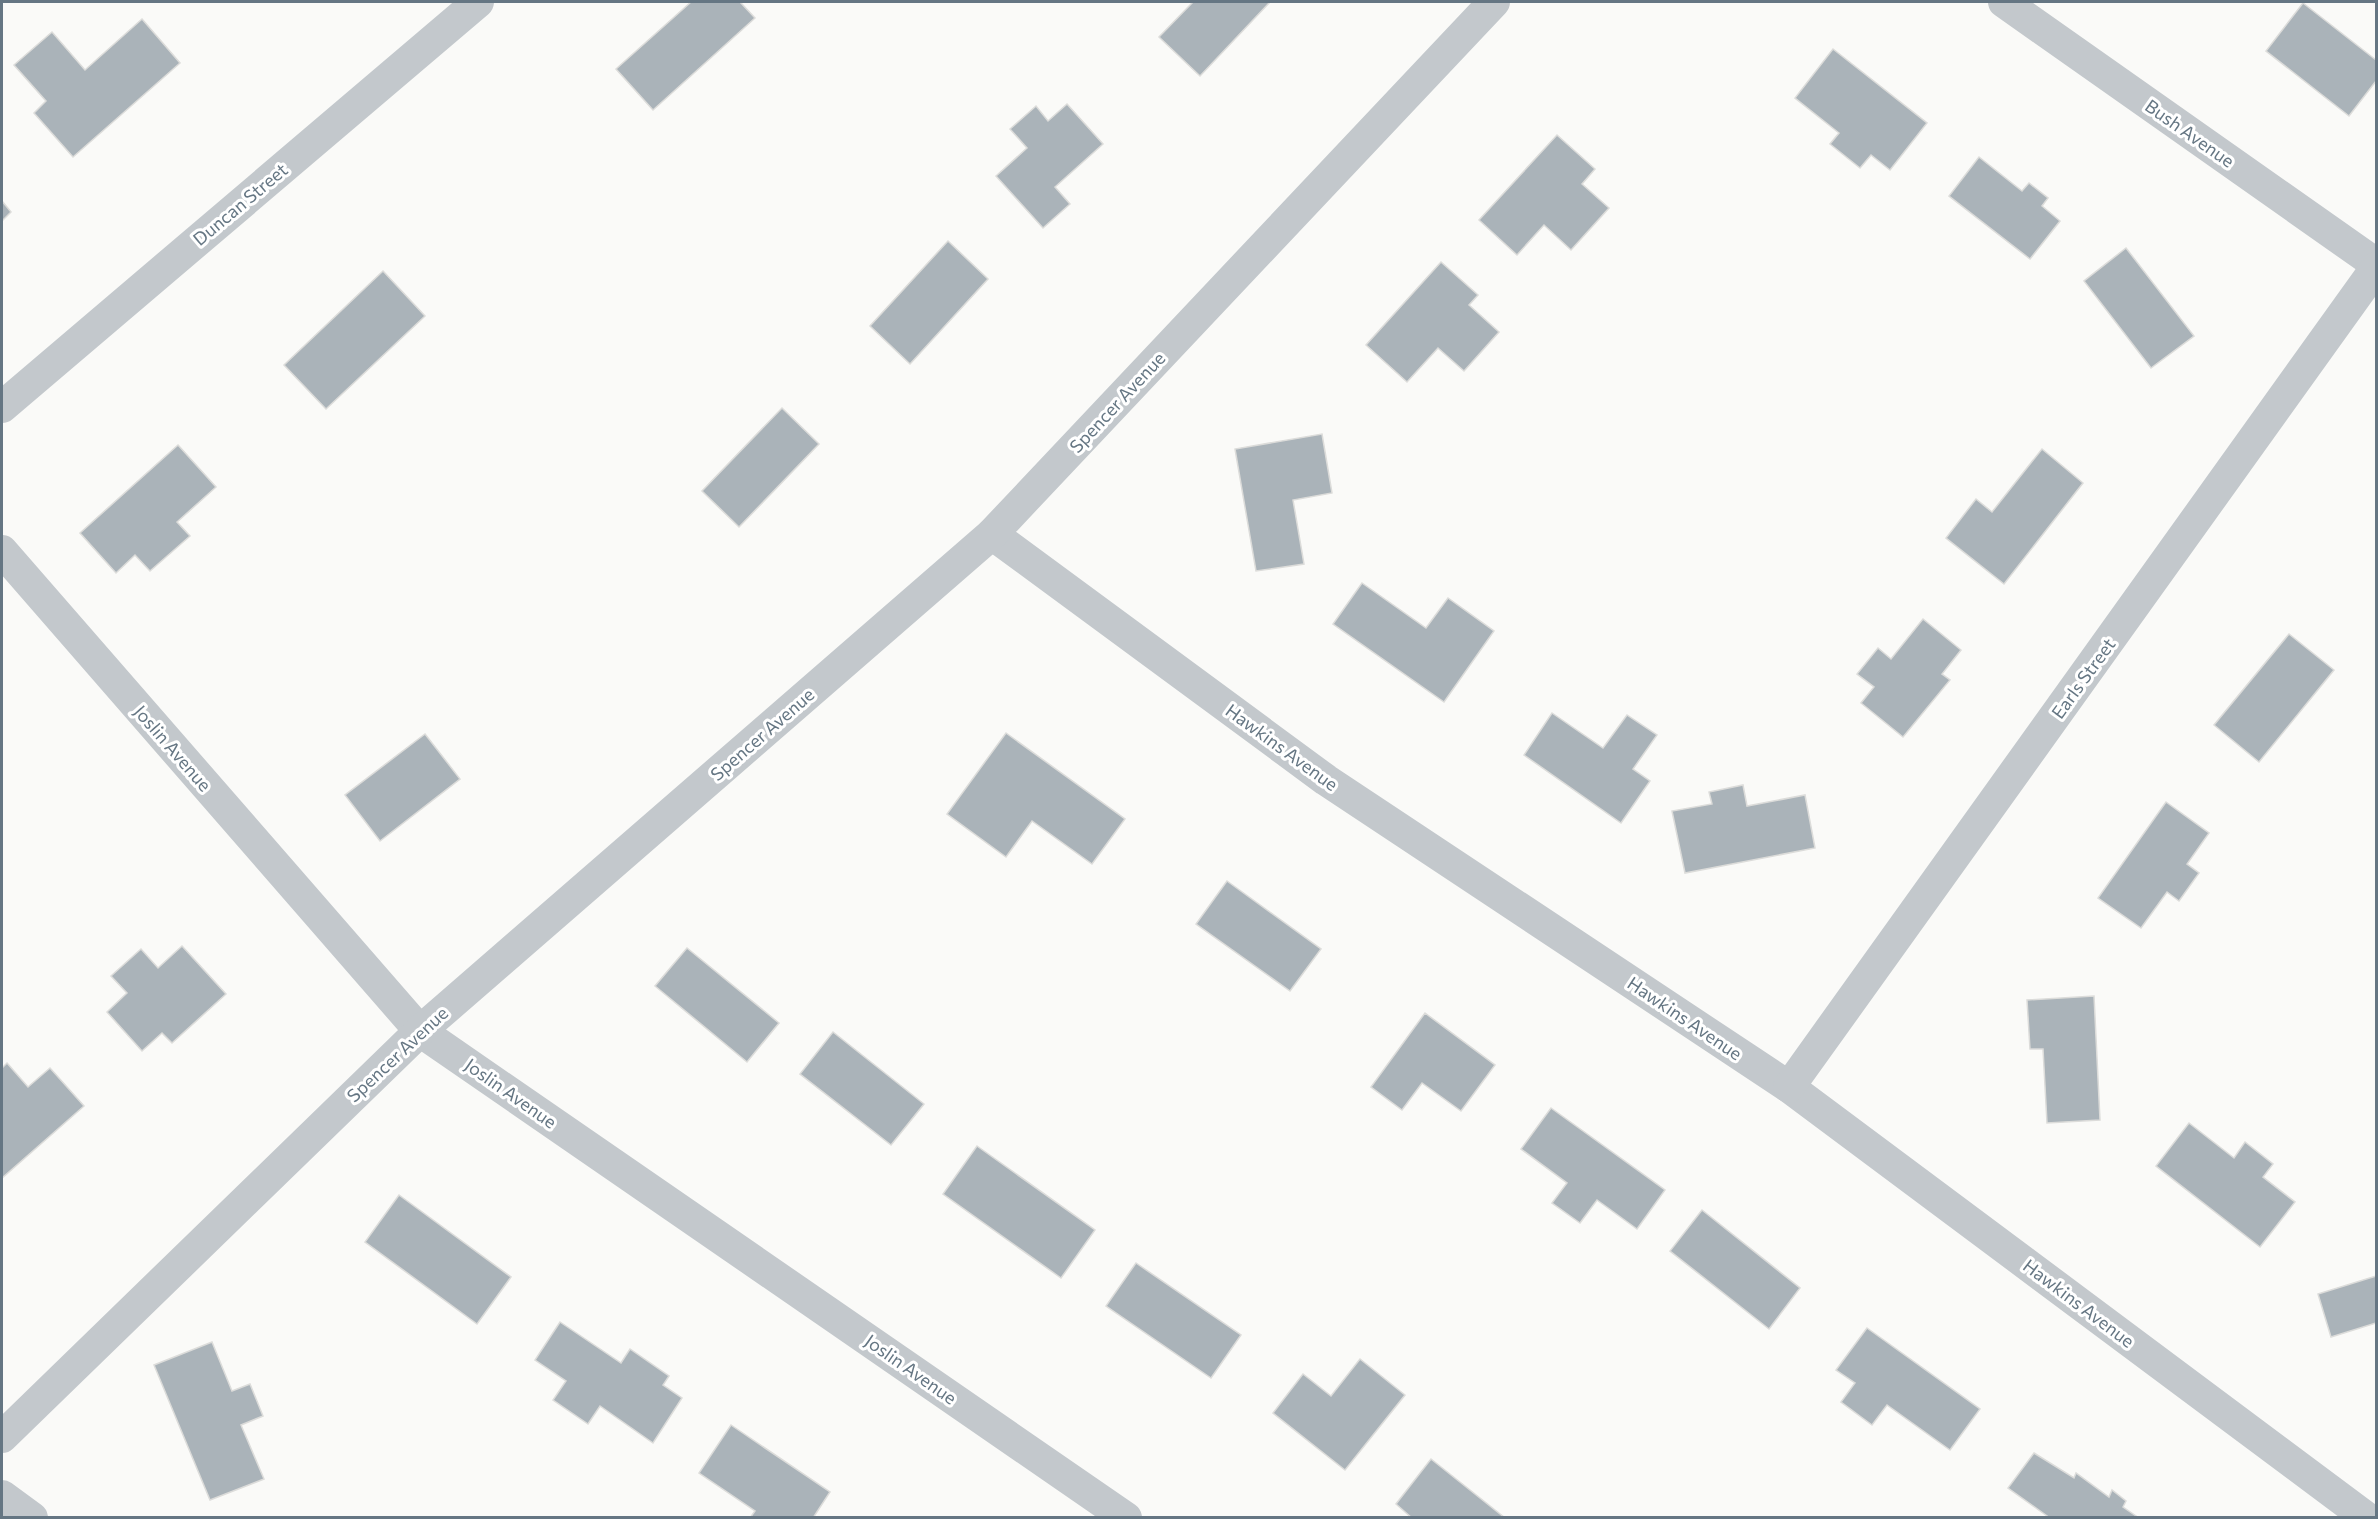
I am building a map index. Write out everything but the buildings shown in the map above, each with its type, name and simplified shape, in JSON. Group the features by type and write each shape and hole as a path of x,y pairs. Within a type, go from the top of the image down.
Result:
{"street":[{"name":"Duncan Street","path":"2,407 478,2"},
{"name":"Spencer Avenue","path":"2,1437 420,1031 992,534 1494,2"},
{"name":"Bush Avenue","path":"2004,2 2376,266"},
{"name":"Earls Street","path":"1789,1088 2376,266"},
{"name":"Hawkins Avenue","path":"992,534 1326,780 1789,1088 2367,1518"},
{"name":"Joslin Avenue","path":"2,551 420,1031 1126,1518"},
{"path":"2,1496 32,1518"}]}
